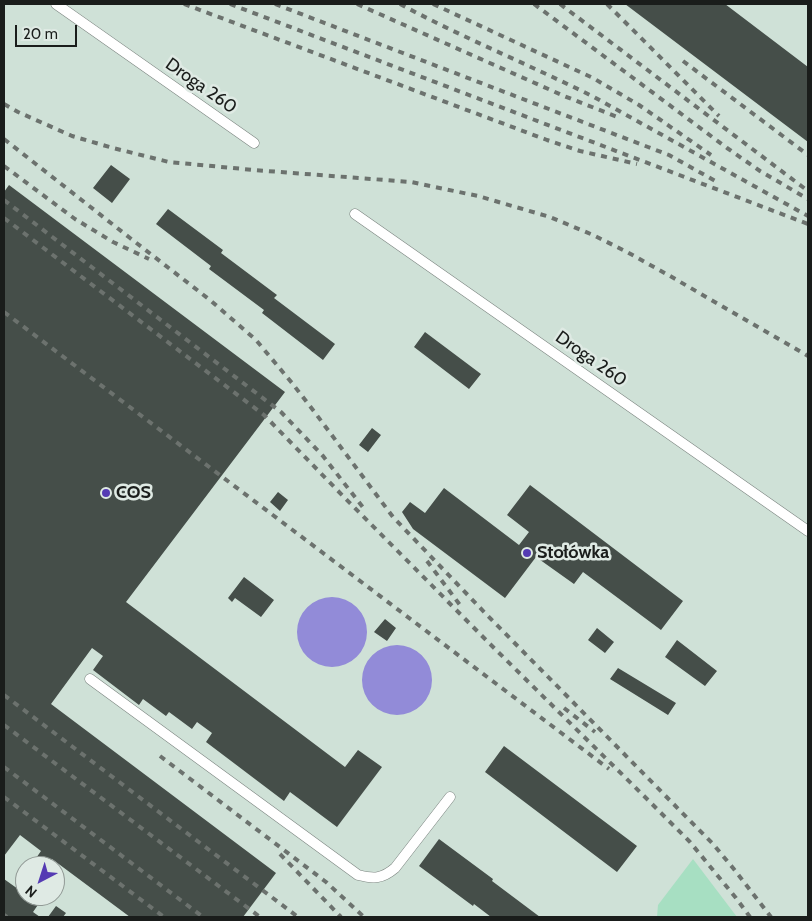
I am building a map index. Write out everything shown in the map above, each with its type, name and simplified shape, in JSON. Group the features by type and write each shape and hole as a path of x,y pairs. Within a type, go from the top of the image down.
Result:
{"lane":[{"name":"Droga 260","path":"56,4 254,143"},
{"name":"Droga 260","path":"355,214 808,532"},
{"path":"90,679 358,875 378,878 387,874 394,868 450,797"}],"shaded area":[{"path":"4,4 808,4 808,917 4,917"},
{"path":"332,597 345,600 357,607 364,619 367,632 364,645 357,657 345,664 332,667 319,664 307,657 300,645 297,632 300,619 307,607 319,600"},
{"path":"397,645 410,648 422,655 429,667 432,680 429,693 422,705 410,712 397,715 384,712 372,705 365,693 362,680 365,667 372,655 384,648"}],"green space":[{"path":"693,859 737,917 657,917 658,905"}],"building":[{"path":"625,4 725,4 808,67 808,142"},
{"path":"111,165 130,179 112,203 93,188"},
{"path":"9,185 285,392 126,602 345,767 358,750 382,767 337,827 290,792 284,801 206,742 212,733 197,722 192,729 169,712 166,716 143,699 139,705 93,670 103,656 92,648 51,704 276,873 243,917 130,917 65,869 65,856 38,856 41,851 20,835 4,856 4,192"},
{"path":"168,209 223,250 221,253 277,295 274,298 335,344 323,360 262,313 264,310 209,269 211,266 156,224"},
{"path":"425,332 481,374 469,389 414,347"},
{"path":"372,428 381,435 368,452 359,445"},
{"path":"530,485 683,601 661,630 583,572 574,584 536,557 505,598 413,529 402,512 410,502 425,513 444,488 519,545 529,532 507,515"},
{"path":"278,492 288,500 280,511 270,502"},
{"path":"244,577 274,600 261,617 235,598 232,602 228,598"},
{"path":"385,619 396,628 387,641 374,632"},
{"path":"597,628 614,642 605,653 588,640"},
{"path":"677,640 717,671 705,686 665,657"},
{"path":"618,668 676,703 668,715 610,679"},
{"path":"504,746 637,846 617,872 485,772"},
{"path":"439,839 540,917 491,917 419,866"},
{"path":"4,879 15,887 15,906 37,906 33,912 40,917 4,917"},
{"path":"56,906 66,913 63,917 48,917"}],"railway":[{"path":"184,4 547,140 580,151 637,164"},
{"path":"230,4 808,224"},
{"path":"275,4 669,155 719,183"},
{"path":"357,4 564,96 620,118"},
{"path":"400,4 594,97 808,216"},
{"path":"433,4 593,78 639,105 711,155"},
{"path":"534,4 727,148 760,171 808,199"},
{"path":"560,4 808,191"},
{"path":"607,4 719,116"},
{"path":"683,61 808,155"},
{"path":"4,104 72,136 169,162 411,182 478,196 550,217 627,252 808,356"},
{"path":"4,139 210,300 256,340 316,414 393,517 713,844 771,917"},
{"path":"4,166 75,219 113,242 149,259"},
{"path":"4,200 281,412 323,456 365,510"},
{"path":"4,218 264,415 489,643 690,842 750,917"},
{"path":"4,312 609,769"},
{"path":"427,561 460,605"},
{"path":"4,695 298,917"},
{"path":"564,708 595,732"},
{"path":"4,725 260,917"},
{"path":"160,756 326,882 364,917"},
{"path":"4,767 203,917"},
{"path":"4,797 164,917"},
{"path":"280,854 341,917"}],"place":[{"name":"COS","path":"106,493"},
{"name":"Stołówka","path":"527,553"}]}
